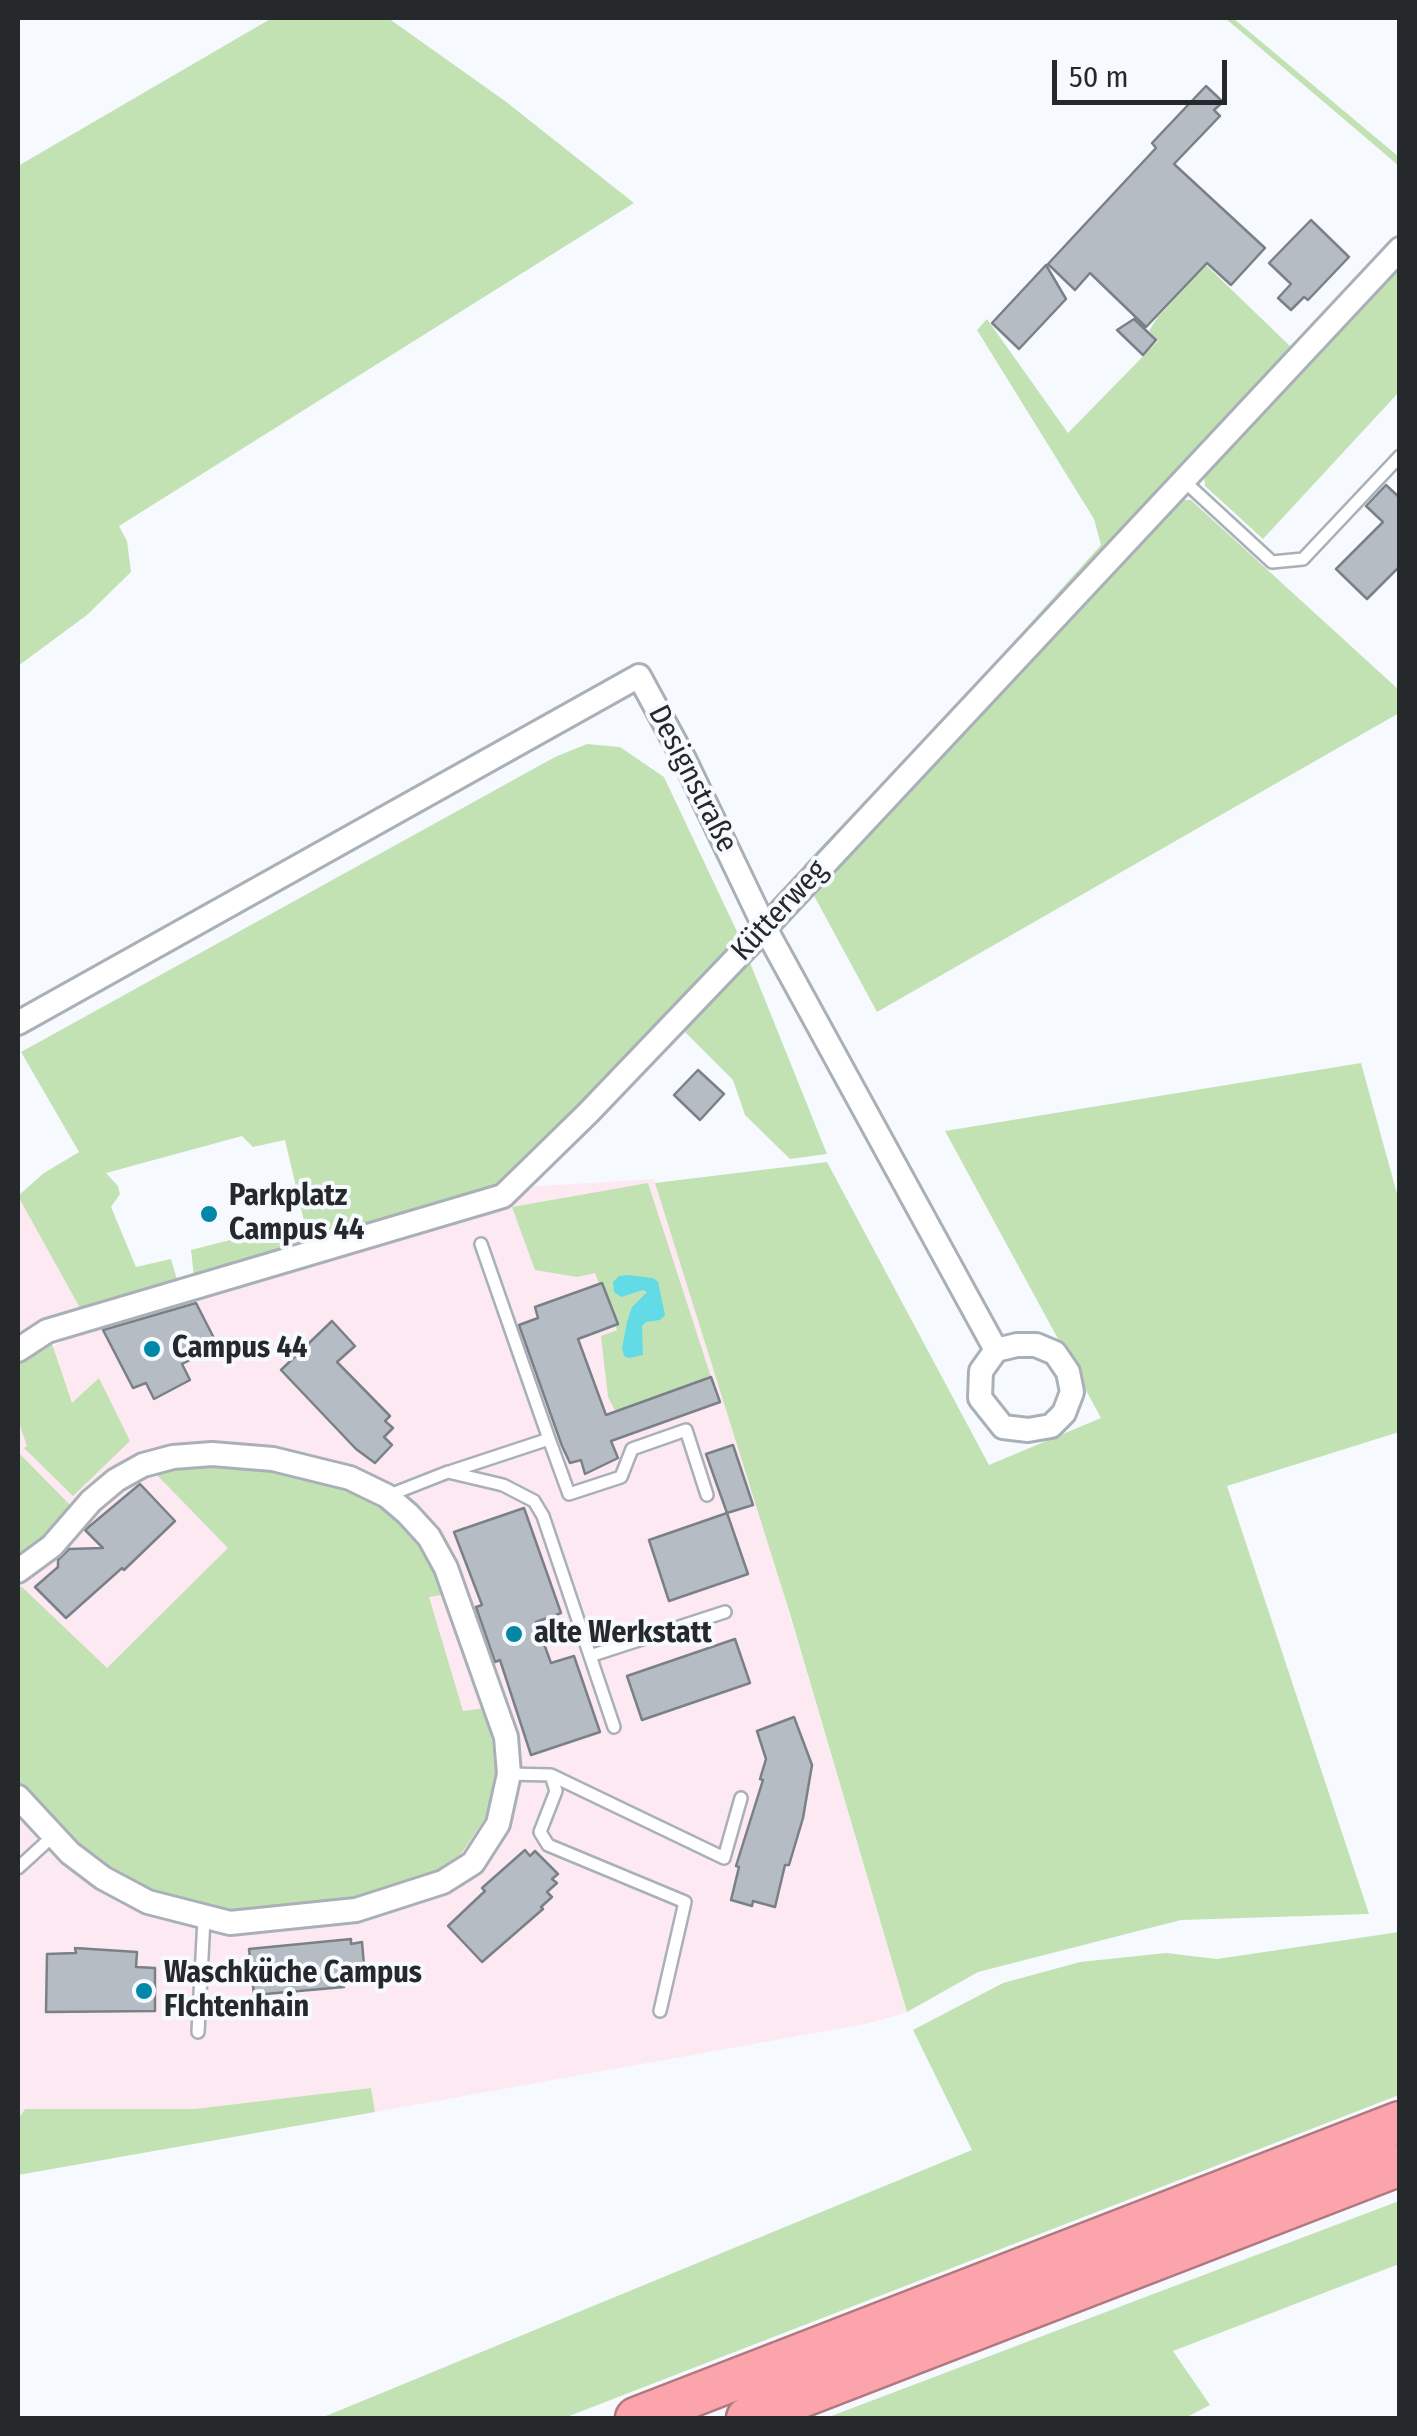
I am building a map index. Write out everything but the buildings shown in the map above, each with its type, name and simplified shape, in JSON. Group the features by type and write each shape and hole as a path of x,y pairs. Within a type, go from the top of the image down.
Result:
{"highway":[{"path":"636,2418 1400,2122"},
{"path":"748,2418 1400,2166"}],"street":[{"name":"Kütterweg","path":"18,1350 47,1330 503,1196 765,928 1400,249"},
{"name":"Designstraße","path":"18,1023 639,676 684,759 765,928 996,1350"},
{"path":"1036,1345 1055,1352 1068,1372 1072,1392 1064,1413 1051,1426 1028,1430 1003,1427 980,1398 981,1371 996,1350 1036,1345"},
{"path":"18,1572 52,1546 92,1500 143,1465 173,1457 212,1454 274,1459 350,1478 387,1496 428,1537 446,1568 506,1737 509,1774 498,1824 473,1863 443,1882 356,1910 230,1923 148,1902 103,1878 70,1853 18,1797"}],"lane":[{"path":"1183,480 1272,562 1303,559 1400,456"},
{"path":"481,1244 569,1494 621,1476 632,1449 686,1430 707,1495"},
{"path":"387,1496 549,1439"},
{"path":"448,1472 503,1485 534,1502 543,1516 614,1728"},
{"path":"590,1656 724,1612"},
{"path":"509,1774 550,1776 724,1858 742,1798"},
{"path":"550,1776 556,1792 540,1832 548,1845 685,1902 660,2011"},
{"path":"18,1868 54,1836"},
{"path":"198,2032 204,1919"}],"shaded area":[{"path":"654,1179 758,1508 907,2012 870,2023 375,2112 370,2088 194,2109 25,2109 18,2119 18,1366 166,1286 492,1189"},
{"path":"18,1195 80,1308 47,1318 18,1337"}],"green space":[{"path":"272,18 388,18 505,101 634,203 119,526 127,541 131,572 87,615 18,666 18,166"},
{"path":"1225,18 1233,18 1399,157 1399,166"},
{"path":"1399,233 1399,243 808,871 804,865 944,719 1101,545 1094,519 977,330 987,319 1068,433 1158,341 1149,331 1157,318 1206,265 1291,347"},
{"path":"1399,258 1399,392 1263,539 1205,486 1204,475"},
{"path":"1175,500 1191,500 1399,690 1399,713 877,1012 812,892"},
{"path":"587,744 620,747 664,777 741,940 501,1188 194,1277 191,1250 304,1221 285,1140 253,1147 242,1136 106,1173 118,1186 120,1194 111,1207 136,1267 171,1259 178,1283 80,1308 18,1196 44,1173 79,1152 21,1052 555,757"},
{"path":"747,955 827,1154 790,1159 745,1115 733,1080 679,1026"},
{"path":"1361,1063 1399,1201 1399,1432 1227,1486 1369,1914 1181,1920 978,1972 907,2012 790,1614 655,1183 827,1162 989,1465 1101,1418 945,1131"},
{"path":"648,1183 711,1377 616,1412 608,1397 601,1336 617,1330 595,1273 577,1277 535,1270 512,1207"},
{"path":"50,1338 72,1403 99,1378 130,1441 73,1496 24,1448 27,1446 18,1420 18,1359"},
{"path":"18,1452 71,1506 18,1556"},
{"path":"218,1464 285,1470 363,1494 411,1525 447,1594 429,1597 463,1711 485,1708 497,1764 487,1815 461,1854 420,1882 350,1901 245,1911 204,1908 149,1892 105,1868 72,1841 18,1780 18,1587 107,1668 228,1548 154,1472"},
{"path":"1399,1932 1399,2095 564,2418 321,2418 972,2150 913,2030 1003,1983 1080,1962 1166,1953 1217,1959"},
{"path":"371,2088 375,2112 18,2175 18,2119 25,2109 194,2109"},
{"path":"1399,2201 1399,2264 1173,2351 1210,2405 1185,2418 826,2418"}],"water":[{"path":"627,1275 658,1282 665,1315 642,1326 643,1355 629,1358 622,1348 627,1322 632,1307 647,1292 621,1297 614,1292 613,1282"}],"place":[{"name":"Parkplatz Campus 44","path":"209,1214"},
{"name":"Campus 44","path":"152,1349"},
{"name":"alte Werkstatt","path":"514,1634"},
{"name":"Waschküche Campus FIchtenhain","path":"144,1991"}]}
